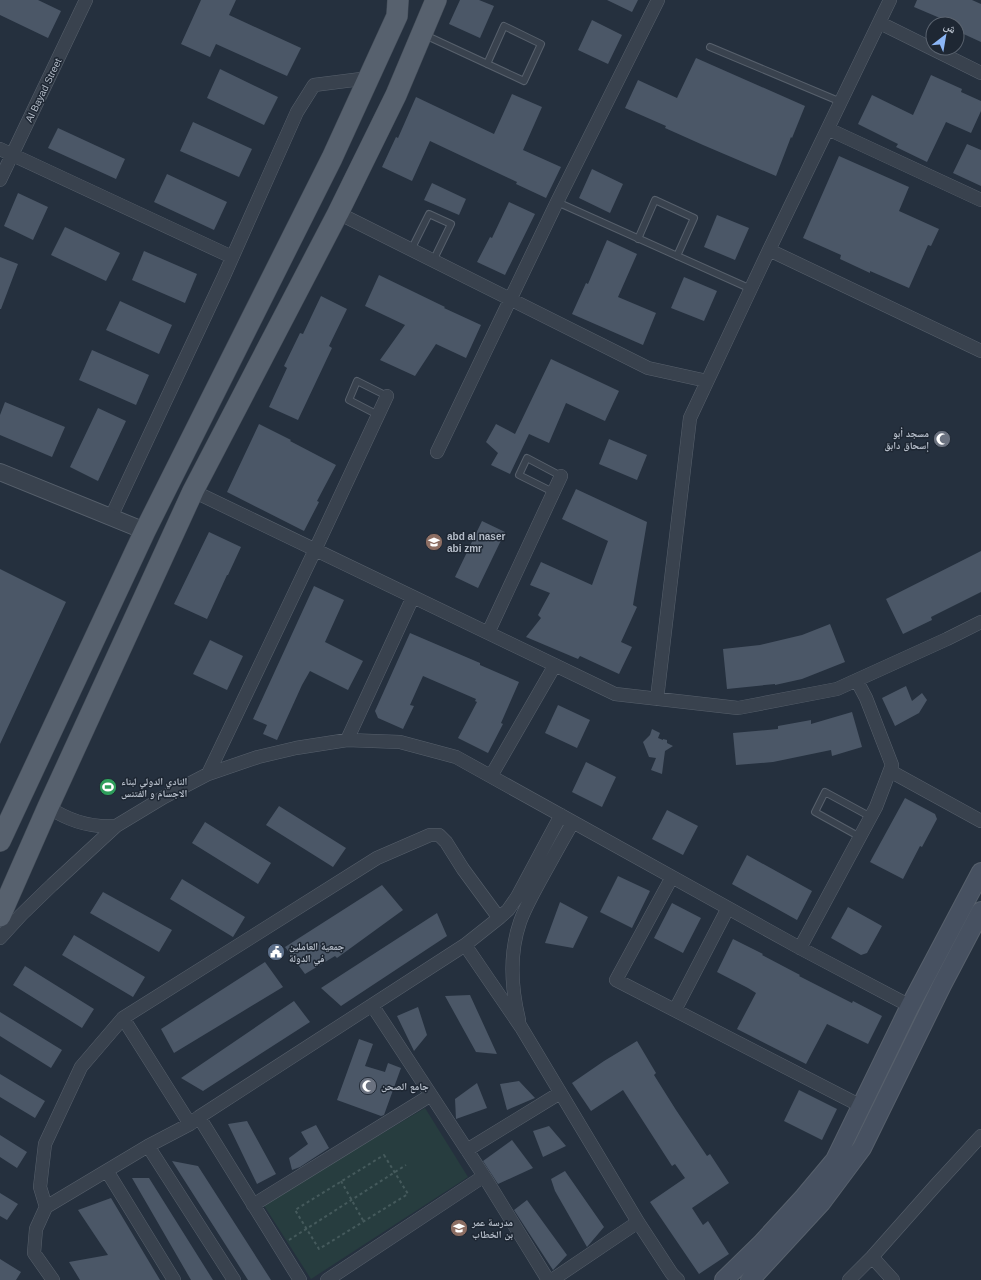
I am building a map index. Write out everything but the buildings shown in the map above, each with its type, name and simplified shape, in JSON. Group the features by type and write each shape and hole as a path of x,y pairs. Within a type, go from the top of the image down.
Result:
{"main road":[{"path":"0,841 144,531 329,165 397,16 398,0"},
{"path":"0,916 48,807 193,491 338,213 396,95 436,0"},
{"path":"724,1280 761,1244 835,1160 910,1006 981,872"},
{"path":"750,1280 821,1203 862,1148 942,985 981,911"}],"street":[{"name":"Al Bayad Street","path":"0,180 6,152 86,0"},
{"path":"437,452 557,202 658,0"},
{"path":"657,699 690,418 769,250 842,102 890,0"},
{"path":"880,23 981,73"},
{"path":"111,517 232,257 297,112 314,85 369,78"},
{"path":"828,129 981,200"},
{"path":"6,152 232,257"},
{"path":"338,213 648,368 707,382"},
{"path":"769,250 981,351"},
{"path":"208,774 387,396"},
{"path":"0,472 144,531"},
{"path":"488,633 561,476"},
{"path":"193,491 615,694 738,708 838,689 981,622"},
{"path":"347,740 413,597"},
{"path":"491,776 555,665"},
{"path":"800,948 871,817 892,765 866,698 857,680"},
{"path":"0,938 52,885 116,826 164,797 208,774 296,748 347,740 400,742 456,757 800,948 910,1006"},
{"path":"890,770 981,821"},
{"path":"48,807 66,818 81,824 116,826"},
{"path":"53,1280 34,1253 36,1229 46,1206 148,1146 194,1121 465,945 508,910 517,897 561,815"},
{"path":"521,1027 515,1004 512,983 512,963 518,929 528,903 573,822"},
{"path":"46,1206 40,1187 45,1144 81,1067 123,1018 377,858 430,835 439,835 446,842 463,869 499,918"},
{"path":"672,877 616,980 861,1106"},
{"path":"675,1010 728,908"},
{"path":"465,945 521,1027 638,1222 675,1278"},
{"path":"372,1005 484,1176 548,1280"},
{"path":"123,1018 253,1205 300,1280"},
{"path":"467,1150 560,1093"},
{"path":"253,1205 431,1094"},
{"path":"849,1280 872,1257 981,1136"},
{"path":"148,1146 234,1280"},
{"path":"107,1171 174,1280"},
{"path":"327,1280 484,1176"},
{"path":"552,1280 638,1222"},
{"path":"872,1257 894,1280"}],"lane":[{"path":"422,34 487,64 524,81 541,44 504,26 487,64"},
{"path":"710,47 842,102"},
{"path":"638,238 655,200 694,218 678,256"},
{"path":"557,202 751,289"},
{"path":"411,250 429,214 451,224 433,261"},
{"path":"378,415 349,400 357,381 387,396"},
{"path":"553,492 519,475 527,458 561,476"},
{"path":"860,837 815,812 825,792 871,817"}],"path":[{"path":"384,1155 408,1194 319,1249 295,1210 341,1181 384,1155"},
{"path":"279,1247 406,1165"},
{"path":"341,1181 364,1222"}],"green space":[{"path":"425,1108 468,1177 311,1279 263,1204"}],"place":[{"name":"مسجد أبو إسحاق دابق","path":"942,439"},
{"name":"abd al naser abi zmr","path":"434,542"},
{"name":"النادي الدولي لبناء الاجسام و الفتنس","path":"108,787"},
{"name":"جمعية العاملين في الدولة","path":"276,952"},
{"name":"جامع الصحن","path":"368,1086"},
{"name":"مدرسة عمر بن الخطاب","path":"459,1228"}]}
